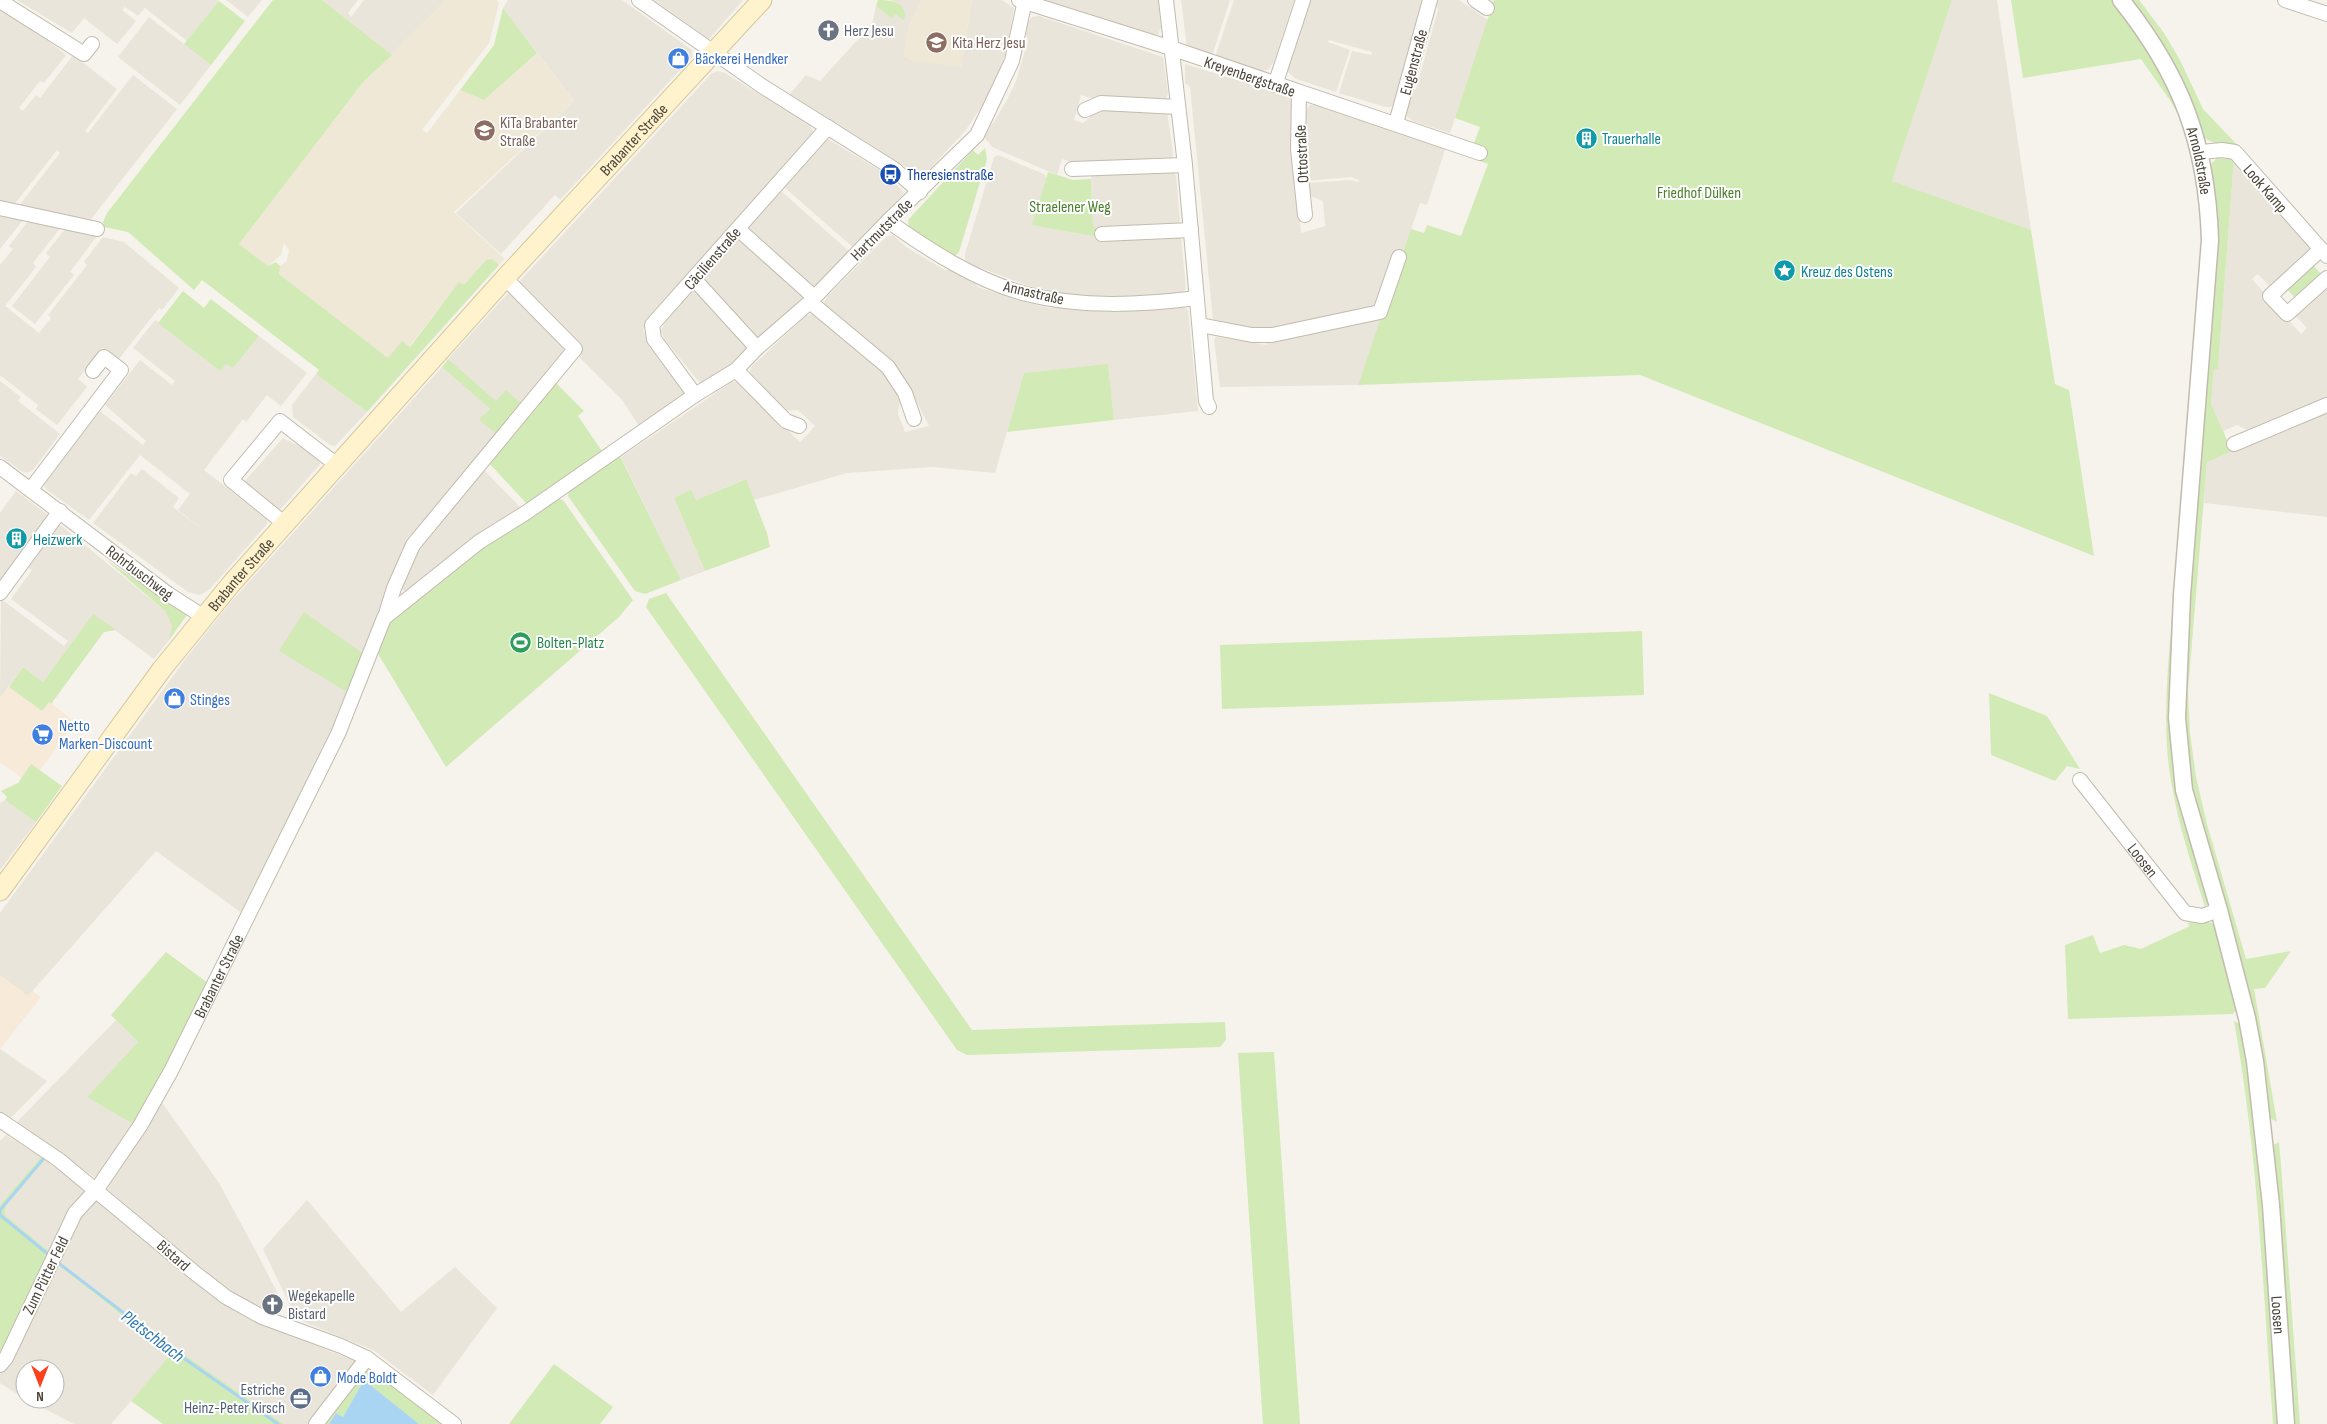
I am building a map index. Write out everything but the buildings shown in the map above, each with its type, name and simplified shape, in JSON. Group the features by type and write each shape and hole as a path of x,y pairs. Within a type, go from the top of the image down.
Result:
{"main road":[{"name":"Brabanter Straße","path":"0,891 157,677 204,617 505,278 762,0"}],"street":[{"path":"639,0 762,86 894,169 920,192"},
{"path":"1166,0 1185,165 1206,400 1209,408"},
{"path":"1275,85 1303,0"},
{"name":"Eugenstraße","path":"1396,123 1430,0"},
{"name":"Arnoldstraße","path":"2122,0 2163,58 2184,101 2201,152 2209,198 2210,240 2204,340 2182,595 2177,718 2184,790 2219,910"},
{"path":"2285,0 2327,14"},
{"path":"0,1 84,54 92,44"},
{"name":"Kreyenbergstraße","path":"1023,1 1171,48 1275,85 1396,123 1480,153"},
{"name":"Hartmutstraße","path":"625,446 695,395 736,370 757,348 812,299 888,220 920,192 977,135 1012,61 1023,1"},
{"name":"Ottostraße","path":"1300,93 1298,149 1305,214"},
{"path":"1085,110 1101,103 1178,107"},
{"name":"Cäcilienstraße","path":"695,395 654,339 652,325 828,127"},
{"name":"Look Kamp","path":"2201,152 2222,150 2235,152 2324,253 2270,296 2287,314 2327,278"},
{"path":"1072,169 1185,165"},
{"path":"0,208 96,229"},
{"name":"Annastraße","path":"888,220 916,241 959,266 991,281 1025,293 1096,303 1140,304 1197,298"},
{"path":"738,229 888,367 905,393 914,419"},
{"path":"1102,234 1191,230"},
{"path":"1200,325 1252,335 1272,335 1380,312 1399,257"},
{"name":"Brabanter Straße","path":"97,1189 140,1126 171,1071 338,734 394,588 413,545 575,349 505,278"},
{"path":"694,279 757,348"},
{"path":"31,489 122,370 104,356 93,371"},
{"path":"736,370 786,421 799,426"},
{"path":"2234,444 2327,405"},
{"path":"285,524 231,480 280,422 337,465"},
{"name":"Brabanter Straße","path":"384,618 479,542 625,446"},
{"name":"Rohrbuschweg","path":"0,467 131,567 204,617"},
{"path":"0,593 60,511"},
{"name":"Loosen","path":"2080,780 2185,913 2202,916 2219,910 2247,1018 2264,1132 2286,1424"},
{"name":"Bistard","path":"3,1126 59,1160 97,1189 195,1274 226,1297 262,1317 367,1358 454,1424"},
{"name":"Zum Pütter Feld","path":"0,1365 6,1358 75,1213 97,1189"},
{"path":"316,1424 367,1358"}],"shaded area":[{"path":"17,0 219,1 187,41 145,8 138,16 125,7 122,10 136,21 117,44 84,18 72,33"},
{"path":"226,0 262,0 248,17"},
{"path":"322,0 358,0 348,13 351,17 364,0 446,0 392,55"},
{"path":"446,0 497,0 499,3 489,43 422,130 427,133 460,90 484,100 537,53 574,101 454,212 505,259 499,265 492,260 486,260 464,286 459,282 409,347 388,358 279,274 280,266 286,262 289,250 284,243 281,255 268,266 239,244 364,81"},
{"path":"508,0 622,0 692,50 692,57 560,200 555,195 501,254 456,213 574,101 503,8"},
{"path":"654,0 743,0 709,39"},
{"path":"891,0 922,0 908,28 961,67 972,0 1002,0 1014,8 1006,52 990,94 965,131 926,173 920,176 790,94 806,75 820,81 872,24 876,6 892,19 896,14 899,4"},
{"name":"Kita Herz Jesu","path":"922,0 972,0 961,67 909,60 903,56 908,28"},
{"path":"1038,0 1158,0 1161,27 1158,35 1150,36"},
{"path":"1181,0 1230,0 1212,56 1187,48"},
{"path":"1234,0 1294,0 1274,62 1268,70 1258,71 1215,57"},
{"path":"1308,0 1424,0 1395,101 1391,107 1385,107 1339,93 1352,51 1371,55 1372,52 1329,40 1328,42 1350,50 1336,92 1296,79 1288,72 1287,62"},
{"path":"1437,0 1459,0 1488,20 1450,133 1413,121 1407,116 1406,109 1411,91 1416,89 1438,10"},
{"path":"1952,0 1997,0 2031,230 1892,181"},
{"path":"0,11 35,31 66,55 44,83 40,81 19,108 23,111 36,95 40,98 73,55 117,89 85,131 88,133 133,75 177,109 88,223 18,207 60,153 57,150 13,206 0,203"},
{"path":"1039,16 1163,57 1168,93 1166,99 1159,102 1094,99 1081,95 1074,120 1083,123 1103,106 1167,111 1173,153 1172,159 1075,163 1062,159 1057,175 992,147 984,137 1006,102 1016,81 1028,41 1026,33 1028,22 1032,17"},
{"path":"149,17 211,65 180,105 118,57"},
{"path":"1185,64 1289,96 1294,100 1292,135 1301,233 1325,226 1323,201 1308,195 1307,183 1350,180 1358,182 1359,180 1351,177 1307,181 1302,135 1306,110 1310,105 1316,105 1446,147 1427,205 1420,203 1403,254 1380,306 1266,331 1213,320 1190,87 1185,83"},
{"path":"717,71 725,73 810,126 813,131 812,136 645,325 643,330 645,335 684,387 686,393 641,429 622,400 576,354 517,284 711,74"},
{"path":"828,139 889,176 904,193 855,249 784,187"},
{"path":"998,155 1044,174 1046,178 1033,225 1097,237 1176,233 1181,238 1186,288 1183,293 1148,298 1072,295 1029,286 970,264 965,260 965,254 994,157"},
{"path":"2234,159 2316,249 2272,289 2258,274 2252,279 2301,334 2307,328 2293,313 2327,283 2327,397 2247,430 2237,425 2223,431 2211,404 2214,369 2218,369"},
{"path":"1173,170 1176,176 1180,221 1175,227 1099,230 1093,226 1091,175"},
{"path":"781,191 851,253 814,289 747,229"},
{"path":"0,213 24,219 0,249"},
{"path":"29,220 61,227 33,263 36,267 5,306 39,333 51,318 48,315 87,265 84,262 103,237 124,242 179,288 162,310 159,308 118,360 103,348 78,379 87,387 57,425 36,409 38,405 0,375 0,265 13,249 9,246"},
{"path":"66,228 97,236 70,272 74,275 35,324 12,306 50,257 46,253"},
{"path":"893,235 906,247 945,270 951,269 974,281 978,287 1023,302 1050,308 1058,306 1114,312 1184,307 1188,310 1198,411 1114,420 1108,365 1024,373 995,473 932,467 847,473 754,500 745,479 696,500 674,498 705,571 681,580 621,457 732,382 738,381 800,442 815,426 798,410 784,411 752,377 750,371 752,366 806,316 812,314 817,316 878,366 890,379 901,395 898,414 905,432 929,426 909,387 827,309 824,303 827,297 886,237"},
{"path":"739,238 806,297 758,341 702,280"},
{"path":"695,288 749,349 734,363 706,382 700,383 665,340 661,331 665,322"},
{"path":"511,290 566,344 566,354 523,405 496,402 448,359"},
{"path":"1382,316 1358,385 1220,387 1214,340 1216,337 1267,345 1267,341"},
{"path":"155,320 220,371 226,363 233,368 259,336 307,373 281,406 267,395 246,422 243,419 204,470 267,519 267,524 210,589 200,595 188,592 93,523 131,473 136,476 142,469 179,498 173,507 211,536 178,510 190,494 140,455 89,520 47,490 44,485 100,411 143,445 146,441 105,405 140,360 172,385 175,381 133,348"},
{"path":"442,367 490,409 498,435 428,519 365,655 280,651 350,694 243,914 156,851 28,996 0,975 0,913 187,657 231,602"},
{"path":"316,374 367,412 335,446 330,445 293,417 292,405"},
{"path":"0,381 21,397 18,401 60,434 32,471 27,473 0,456"},
{"path":"2327,412 2327,517 2204,503 2207,461"},
{"path":"283,438 305,449 321,463 279,511 243,483"},
{"path":"481,467 522,509 407,593 399,586 415,551"},
{"path":"16,491 48,515 0,584 0,513"},
{"path":"58,523 165,611 173,625 169,640 154,659 93,614 43,682 23,667 0,698 1,599 64,646 68,641 11,599 32,570 25,565"},
{"path":"9,687 42,711 49,702 75,722 40,770 31,764 22,778 0,762 0,698"},
{"path":"5,800 36,822 0,870 0,803"},
{"path":"0,975 28,996 32,991 41,997 0,1049"},
{"path":"116,1020 138,1042 88,1096 135,1125 100,1176 94,1177 17,1122"},
{"path":"0,1049 47,1081 11,1118 0,1112"},
{"path":"161,1101 219,1183 278,1294 264,1310 228,1289 205,1272 106,1188"},
{"path":"6,1135 41,1157 0,1205 0,1141"},
{"path":"45,1160 87,1190 51,1253 5,1215 5,1207"},
{"path":"97,1198 259,1323 355,1361 356,1366 312,1424 284,1424 112,1304 56,1259 77,1215"},
{"path":"307,1200 401,1312 455,1267 497,1308 433,1395 373,1350 304,1322 294,1314 263,1249"},
{"path":"54,1262 171,1355 111,1424 74,1424 45,1409 65,1409 65,1359 15,1359 15,1393 0,1383 0,1371"}],"green space":[{"path":"273,0 322,0 392,55 364,81 239,244 268,266 276,262 280,266 279,274 388,358 402,341 410,347 459,282 464,285 486,260 492,259 499,265 367,412 316,374 319,370 202,280 194,290 128,232 104,227 103,222 107,213"},
{"path":"878,0 888,0 900,5 903,8 905,17 903,20 896,14 892,19 876,6"},
{"name":"Friedhof Dülken","path":"1494,0 1952,0 1892,181 2031,230 2055,384 2069,390 2094,556 1640,375 1358,385 1411,229 1424,233 1427,225 1461,236 1488,164 1477,160 1483,147 1474,143 1480,127 1455,118"},
{"path":"2011,0 2114,0 2137,26 2156,55 2184,116 2193,148 2200,182 2206,250 2179,578 2174,582 2203,246 2198,180 2191,146 2180,117 2141,59 2023,78"},
{"path":"2128,0 2139,0 2164,33 2180,60 2203,109 2244,152 2212,142 2203,137"},
{"path":"219,1 245,21 211,65 184,44"},
{"path":"503,8 537,53 484,100 460,90 494,45"},
{"path":"985,148 987,159 959,252 956,255 951,255 909,228 908,220 973,150 978,155"},
{"path":"2217,158 2234,159 2218,369 2214,369 2211,404 2232,451 2207,462 2188,691 2190,733 2196,777 2207,824 2246,959 2291,951 2265,988 2254,989 2277,1122 2268,1117 2186,756 2183,665 2216,251 2216,206 2210,165"},
{"name":"Straelener Weg","path":"1048,172 1073,180 1091,179 1093,226 1099,230 1097,237 1032,225"},
{"path":"2312,264 2322,275 2296,299 2286,288"},
{"path":"183,291 204,308 211,299 259,336 233,368 226,364 220,371 158,323"},
{"path":"448,359 496,401 506,390 523,405 498,435 479,420 490,409 442,367"},
{"path":"1108,364 1114,420 1007,432 1024,373"},
{"path":"554,381 584,411 578,416 604,454 528,505 487,461"},
{"path":"619,454 681,580 645,594 635,591 568,496 570,487"},
{"path":"746,479 767,533 770,547 705,571 674,498 691,490 696,500"},
{"path":"554,498 563,500 633,600 619,617 446,767 377,652 390,622 482,546"},
{"path":"105,559 187,615 169,640 172,625 165,611"},
{"path":"666,593 972,1030 1225,1022 1226,1040 1220,1047 967,1055 957,1050 646,607 649,599"},
{"path":"2173,601 2177,603 2173,729 2211,898 2205,907 2181,829 2168,759 2166,714"},
{"path":"304,612 365,655 350,694 279,651"},
{"path":"93,614 116,630 104,632 51,704 49,702 42,711 9,687 23,667 43,682"},
{"path":"1642,631 1644,695 1222,709 1220,645"},
{"path":"1989,693 2047,716 2080,769 2067,766 2055,781 1991,755"},
{"path":"31,764 62,786 36,822 5,800 7,797 1,791 18,783"},
{"path":"2206,921 2219,926 2239,1006 2233,1014 2068,1019 2065,945 2093,935 2100,953 2124,945 2141,949 2190,926 2187,923"},
{"path":"166,952 208,983 220,963 135,1125 87,1097 138,1042 111,1015"},
{"path":"2234,1021 2244,1026 2260,1160 2279,1424 2273,1424 2254,1171 2249,1121"},
{"path":"1274,1052 1300,1424 1263,1424 1238,1053"},
{"path":"2279,1142 2300,1424 2291,1424 2270,1147"},
{"path":"41,1157 45,1160 5,1207 5,1215 51,1253 4,1353 0,1351 0,1205"},
{"path":"56,1259 112,1304 284,1424 163,1424 131,1401 171,1354 54,1262"},
{"path":"554,1364 613,1407 600,1424 509,1424"},
{"path":"370,1369 445,1424 419,1424 364,1380 343,1417 336,1413 329,1424 320,1424 358,1375"}],"water":[{"path":"364,1380 419,1424 329,1424 336,1413 343,1417"}],"waterway":[{"name":"Pletschbach","path":"0,1210 44,1158"},
{"name":"Pletschbach","path":"0,1211 0,1215 49,1255"},
{"name":"Pletschbach","path":"56,1261 172,1350 278,1424"}],"place":[{"name":"Herz Jesu","path":"828,30"},
{"name":"Kita Herz Jesu","path":"936,42"},
{"name":"Bäckerei Hendker","path":"679,58"},
{"name":"KiTa Brabanter Straße","path":"484,131"},
{"name":"Trauerhalle","path":"1586,138"},
{"name":"Theresienstraße","path":"891,174"},
{"name":"Kreuz des Ostens","path":"1785,271"},
{"name":"Heizwerk","path":"17,539"},
{"name":"Bolten-Platz","path":"521,642"},
{"name":"Stinges","path":"174,699"},
{"name":"Netto Marken-Discount","path":"43,734"},
{"name":"Wegekapelle Bistard","path":"272,1304"},
{"name":"Mode Boldt","path":"321,1377"},
{"name":"Estriche Heinz-Peter Kirsch","path":"301,1398"}]}
